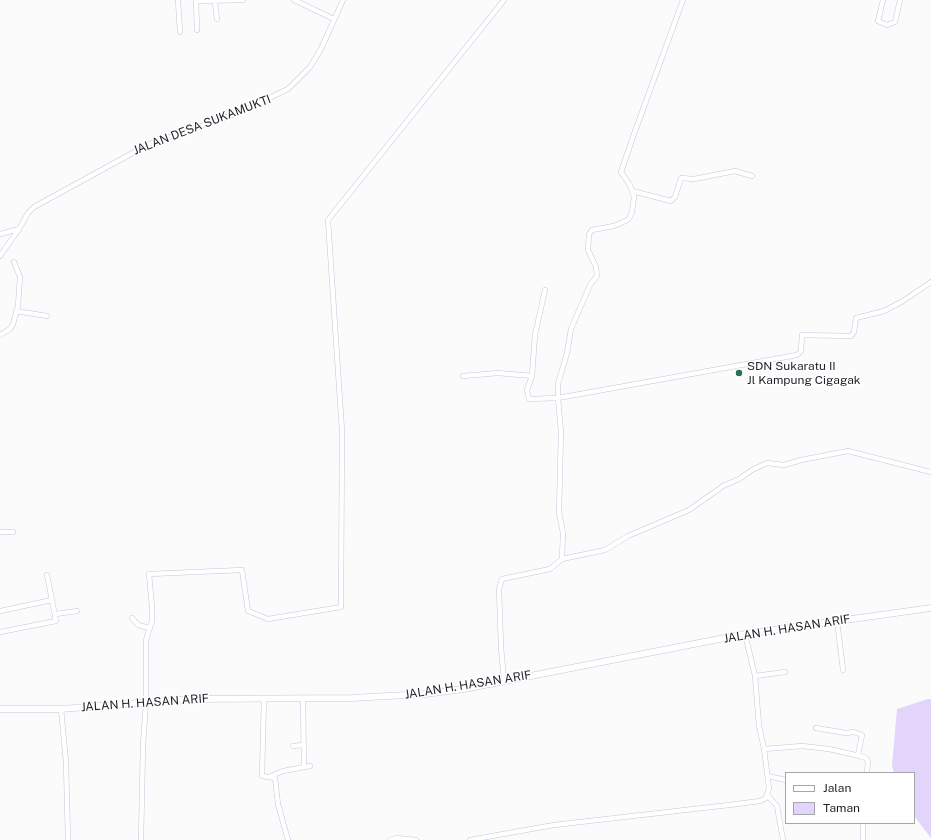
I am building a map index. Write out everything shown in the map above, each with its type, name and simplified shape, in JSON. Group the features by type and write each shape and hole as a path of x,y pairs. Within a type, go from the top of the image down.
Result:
{"main road":[{"name":"JALAN H. HASAN ARIF","path":"0,709 61,709 132,702 419,695 504,681 745,634 931,608"}],"street":[{"path":"178,0 180,32"},
{"path":"197,30 196,1 215,2 243,0"},
{"path":"294,0 334,19"},
{"name":"JALAN DESA SUKAMUKTI","path":"0,256 28,213 33,208 73,187 131,152 149,144 238,113 288,89 310,67 321,49 343,0"},
{"path":"141,840 146,640 152,607 149,574 242,570 248,611 268,620 341,607 342,431 328,220 504,0"},
{"path":"562,559 563,533 559,512 561,432 558,384 567,353 571,329 590,285 597,276 596,266 588,250 589,234 592,230 614,226 629,219 634,206 632,191 622,172 634,134 683,0"},
{"path":"883,0 878,21 887,25 895,22 900,0"},
{"path":"215,2 217,19"},
{"path":"632,191 671,200 675,198 681,178 694,180 735,171 752,176"},
{"path":"0,234 19,229"},
{"path":"0,335 10,329 16,318 19,300 20,277 14,262"},
{"path":"545,290 535,335 532,376 527,390 529,399 558,398 796,355 801,351 802,335 852,336 856,318 884,311 903,301 931,282"},
{"path":"16,311 48,316"},
{"path":"464,376 498,373 532,376"},
{"path":"504,681 501,647 500,582 507,577 550,569 562,559 605,550 628,536 689,510 723,486 739,480 752,470 766,463 784,465 801,460 848,451 931,472"},
{"path":"0,532 13,532"},
{"path":"0,632 55,621 57,619 47,575"},
{"path":"0,611 52,600"},
{"path":"56,614 77,611"},
{"path":"132,618 138,625 149,628"},
{"path":"837,621 843,670"},
{"path":"745,634 755,676 759,726 768,776 768,796 777,806 783,840"},
{"path":"755,676 785,672"},
{"path":"264,698 262,776 271,776 283,771 310,766"},
{"path":"302,698 304,767"},
{"path":"61,709 66,762 68,840"},
{"path":"816,728 846,733 854,732 862,735 858,755"},
{"path":"293,746 303,745"},
{"path":"764,749 802,746 829,749 858,755 867,759 867,772"},
{"path":"271,776 275,778 278,804 288,840"},
{"path":"768,776 785,780"},
{"path":"470,840 554,825 764,800 768,796"},
{"path":"863,824 863,840"},
{"path":"390,840 396,838 416,840"}],"green space":[{"path":"931,699 931,838 915,817 915,772 894,772 892,766 897,709"}],"place":[{"name":"SDN Sukaratu II Jl Kampung Cigagak","path":"739,373"}]}
